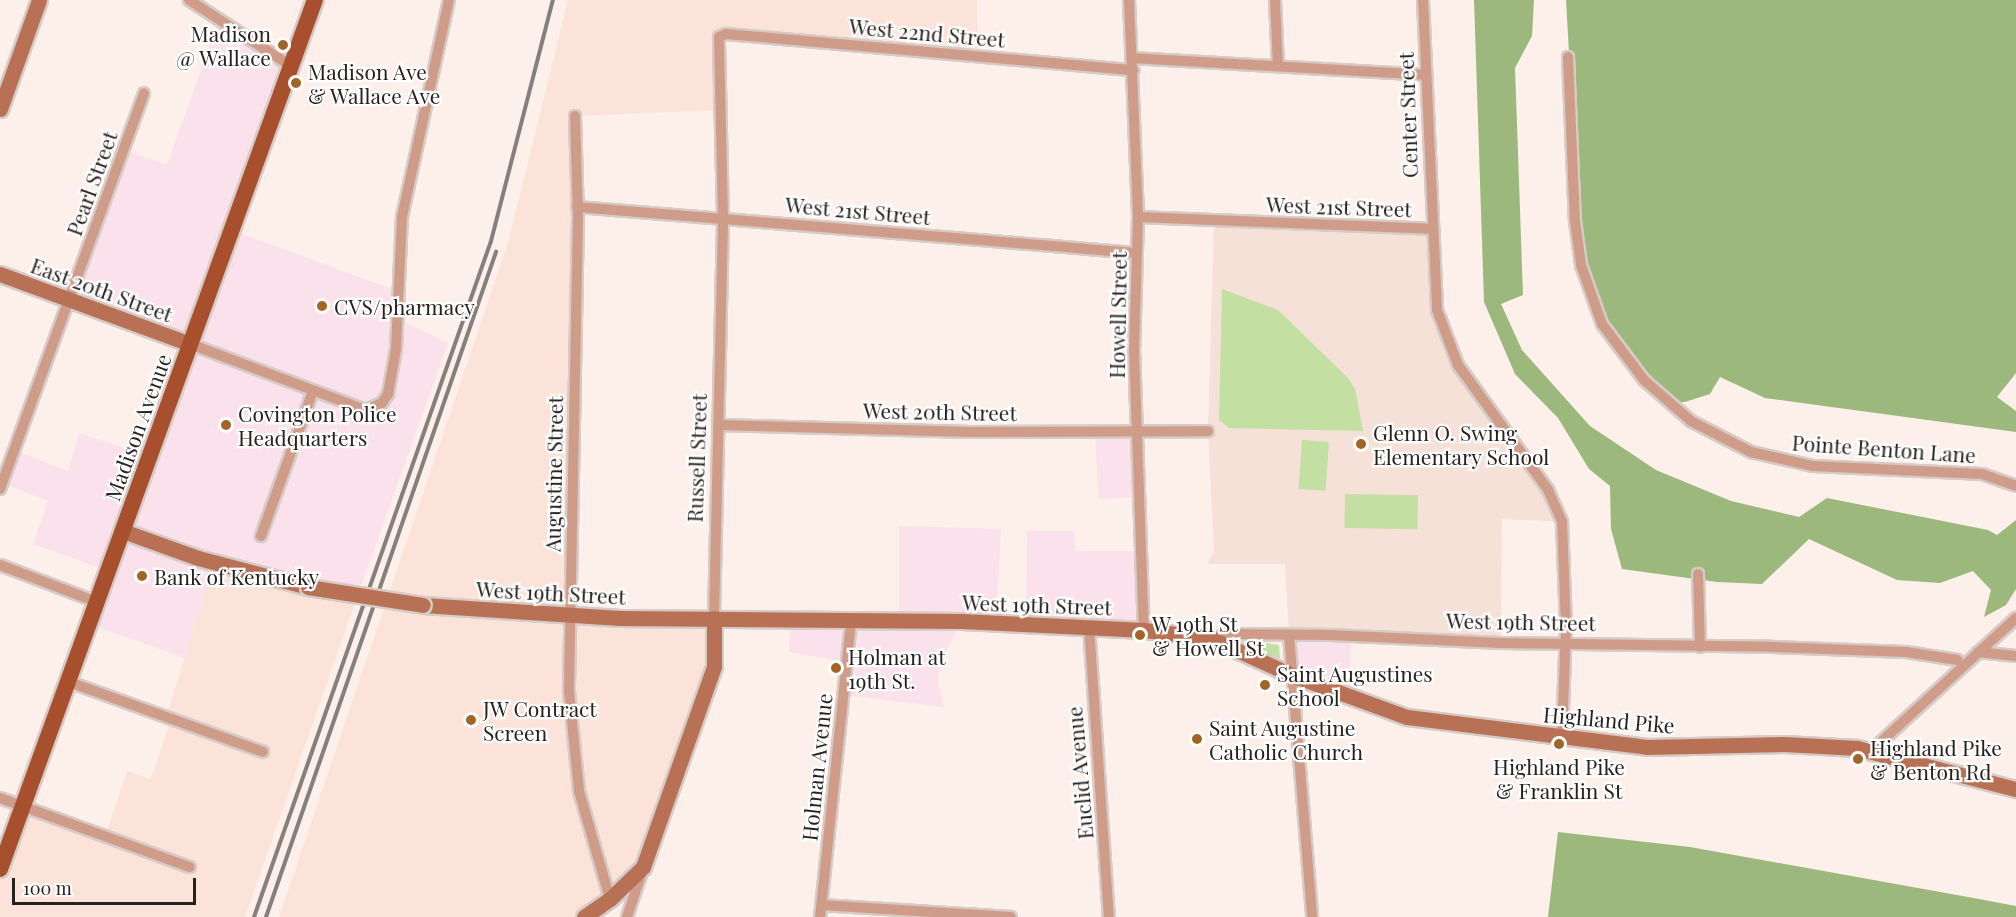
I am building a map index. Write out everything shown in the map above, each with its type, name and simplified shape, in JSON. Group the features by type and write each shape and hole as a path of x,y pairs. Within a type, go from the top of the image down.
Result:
{"main road":[{"name":"Madison Avenue","path":"0,869 315,0"}],"street":[{"path":"0,109 39,0"},
{"path":"189,0 291,66"},
{"path":"190,344 366,410 376,408 388,394 392,377 402,217 449,0"},
{"name":"Howell Street","path":"1129,0 1138,217 1134,349 1144,630"},
{"path":"1275,0 1278,66"},
{"name":"Center Street","path":"1423,0 1424,75 1437,310 1448,344 1470,384 1558,508 1563,533 1566,644 1562,738"},
{"name":"West 22nd Street","path":"719,37 726,34 1132,70"},
{"name":"Russell Street","path":"627,917 714,666 723,218 719,37"},
{"name":"Pointe Benton Lane","path":"1568,57 1575,221 1581,265 1602,324 1659,395 1716,436 1781,460 1813,466 1982,474 2016,486"},
{"path":"1132,58 1424,75"},
{"name":"Pearl Street","path":"0,489 144,93"},
{"name":"Augustine Street","path":"576,116 577,207 569,692 577,780 610,899"},
{"name":"West 21st Street","path":"577,207 1136,254"},
{"name":"West 21st Street","path":"1138,217 1431,229"},
{"name":"East 20th Street","path":"0,274 190,344"},
{"path":"261,536 313,391"},
{"name":"West 20th Street","path":"719,425 971,432 1208,431"},
{"name":"West 19th Street","path":"123,531 198,558 308,586 423,605 714,618 1089,626 1210,638 1289,635 1906,652 1957,660"},
{"path":"0,565 97,602"},
{"path":"1698,574 1700,647"},
{"path":"1871,751 2016,618"},
{"name":"Holman Avenue","path":"820,917 851,620"},
{"name":"Euclid Avenue","path":"1089,626 1109,917"},
{"path":"1289,635 1312,917"},
{"name":"Highland Pike","path":"1210,638 1292,675 1407,717 1647,747 1784,744 1871,751 2016,789"},
{"path":"1978,652 2016,656"},
{"path":"69,682 263,752"},
{"path":"0,798 190,867"},
{"name":"Russell Street","path":"584,917 610,899 643,867"},
{"path":"822,905 1011,917"}],"shaded area":[{"path":"568,0 977,0 978,55 719,37 720,110 576,116 570,613 714,618 715,643 643,867 584,917 279,917 508,243"},
{"path":"219,20 291,66 232,230 397,291 398,319 448,343 357,597 215,562 185,658 89,624 108,571 33,544 48,501 2,483 14,450 68,471 79,433 149,456 190,344 70,299 123,149 167,165"},
{"name":"Glenn O. Swing Elementary School","path":"1214,220 1431,229 1435,282 1448,344 1562,522 1502,519 1501,643 1289,635 1285,564 1207,564 1214,551 1208,431"},
{"path":"1137,432 1140,497 1098,499 1095,434"},
{"path":"899,526 1001,529 996,622 962,621 940,662 938,683 944,707 844,695 847,662 789,652 791,619 899,621"},
{"path":"1027,531 1074,531 1076,551 1141,551 1144,630 1026,624"},
{"path":"215,562 357,597 245,917 0,917 0,869 23,806 105,836 127,771 151,779 171,719 166,717"},
{"path":"1289,635 1351,636 1349,697 1292,675"}],"green space":[{"path":"1474,0 1534,0 1532,36 1515,68 1523,295 1501,304 1522,350 1590,426 1656,470 1731,501 1799,517 1827,498 1988,530 1997,535 2016,520 2016,589 2006,605 1984,617 1991,590 1973,571 1940,583 1897,580 1809,539 1762,584 1717,582 1622,569 1611,529 1610,486 1589,469 1558,418 1515,374 1484,302"},
{"path":"1566,0 2016,0 2016,373 1997,397 2016,411 2016,432 1765,398 1720,377 1710,394 1685,402 1667,402 1618,348 1581,265"},
{"path":"1222,289 1278,310 1348,378 1355,389 1363,431 1229,428 1219,420"},
{"path":"1302,440 1329,442 1326,491 1299,489"},
{"path":"1345,494 1418,495 1417,529 1344,528"},
{"path":"1256,641 1279,645 1280,658 1254,651"},
{"path":"1558,832 1690,847 1979,899 2016,906 2016,917 1548,917"}],"railway":[{"path":"254,917 491,241 553,0"},
{"path":"266,917 496,252"}],"place":[{"name":"Madison @ Wallace","path":"283,45"},
{"name":"Madison Ave & Wallace Ave","path":"296,83"},
{"name":"CVS/pharmacy","path":"322,306"},
{"name":"Covington Police Headquarters","path":"226,425"},
{"name":"Glenn O. Swing Elementary School","path":"1361,444"},
{"name":"Bank of Kentucky","path":"142,576"},
{"name":"W 19th St & Howell St","path":"1140,635"},
{"name":"Holman at 19th St.","path":"836,668"},
{"name":"Saint Augustines School","path":"1265,685"},
{"name":"JW Contract Screen","path":"471,720"},
{"name":"Saint Augustine Catholic Church","path":"1197,739"},
{"name":"Highland Pike & Franklin St","path":"1559,744"},
{"name":"Highland Pike & Benton Rd","path":"1858,759"}]}
